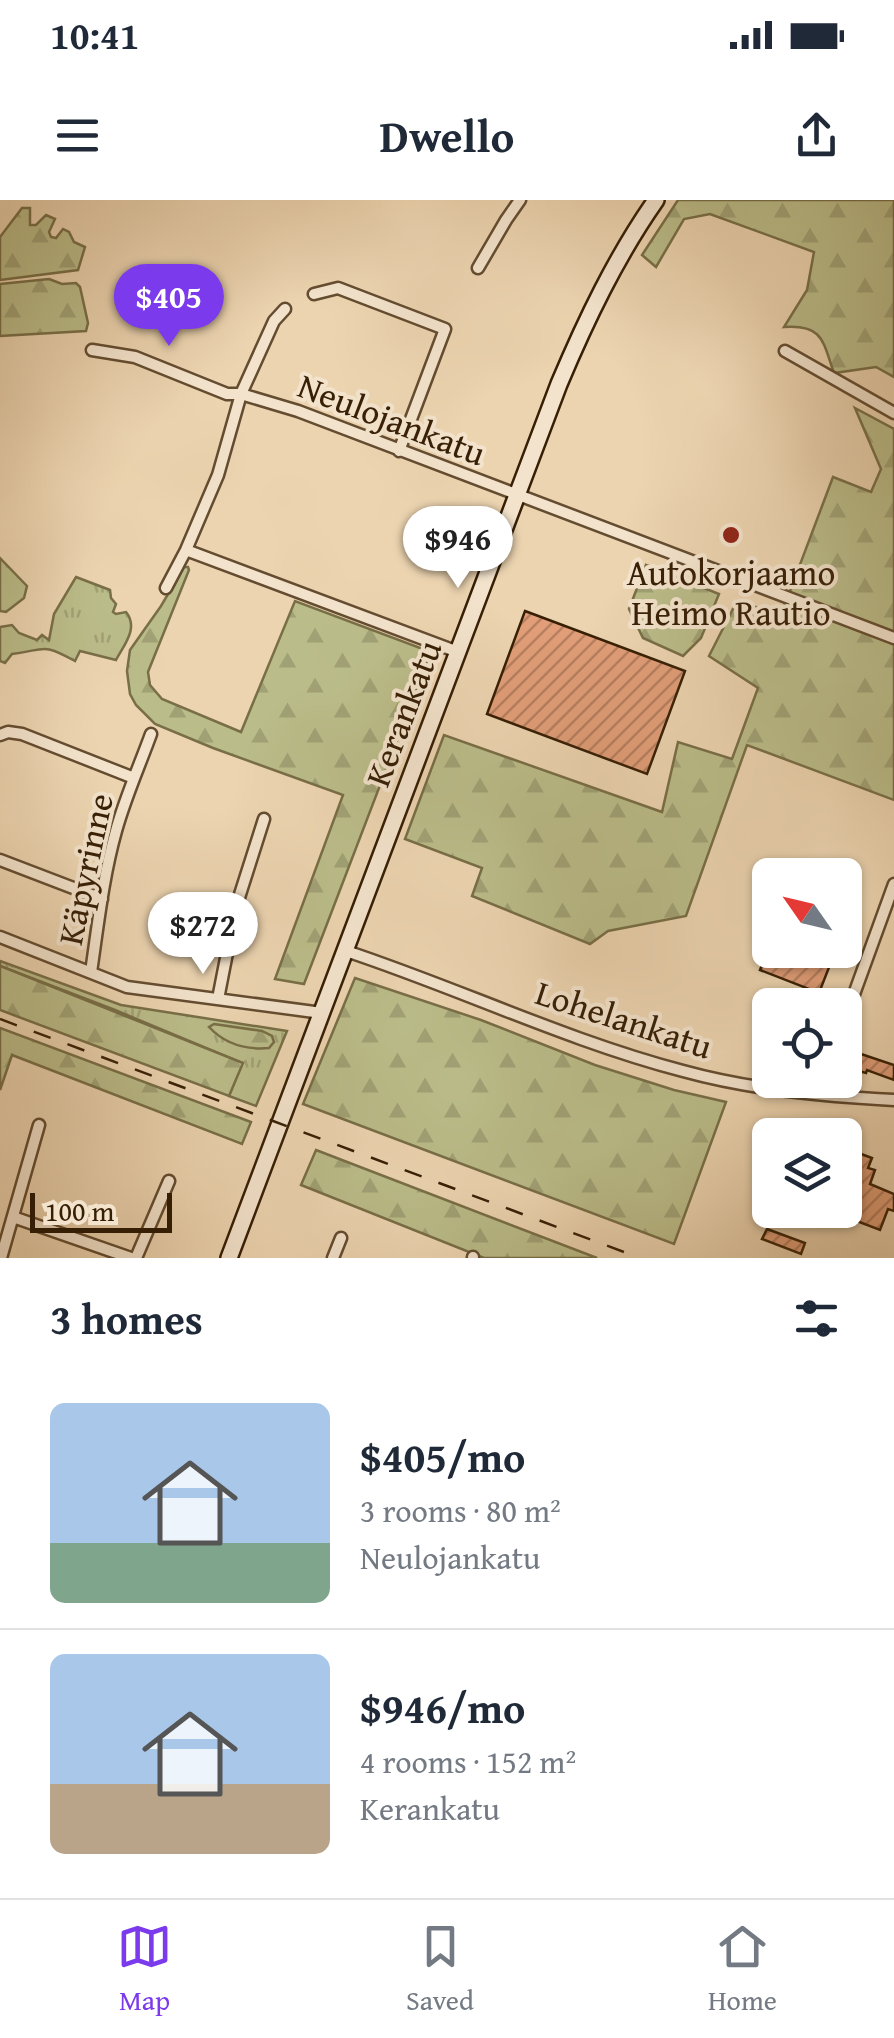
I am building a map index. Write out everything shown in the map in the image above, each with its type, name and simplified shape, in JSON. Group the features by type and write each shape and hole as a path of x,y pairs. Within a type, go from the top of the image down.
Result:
{"street":[{"path":"478,268 520,200"},
{"name":"Kerankatu","path":"229,1258 586,319 656,200"},
{"path":"314,294 338,288 445,329 399,451"},
{"path":"166,588 218,475 241,394 274,321 285,308"},
{"name":"Neulojankatu","path":"92,350 135,358 227,394 241,394 298,412 894,638"},
{"path":"785,351 894,412"},
{"path":"186,550 458,652"},
{"name":"Käpyrinne","path":"2,734 22,734 134,778"},
{"name":"Käpyrinne","path":"91,972 114,836 151,734"},
{"path":"218,999 236,907 264,819"},
{"path":"0,860 102,899"},
{"path":"856,988 894,884"},
{"path":"0,937 127,987 322,1013"},
{"name":"Lohelankatu","path":"346,950 601,1045 682,1071 752,1086"},
{"name":"Lohelankatu","path":"856,1098 894,1100"},
{"path":"1,1258 40,1125"},
{"path":"13,1217 134,1258 169,1181"},
{"path":"333,1258 341,1238"}],"green space":[{"path":"678,200 894,200 894,377 876,367 834,373 824,344 814,332 784,327 807,290 814,252 710,214 684,219 656,267 642,255"},
{"path":"22,208 30,208 30,225 36,225 46,215 55,219 49,232 51,237 56,238 63,229 74,242 85,247 78,270 0,280 0,237"},
{"path":"49,279 80,287 88,323 86,331 0,336 0,284"},
{"path":"855,408 894,429 894,800 747,745 686,916 608,931 590,944 472,896 482,868 405,839 444,735 662,812 678,742 732,759 758,688 709,656 737,601 781,615 833,477 871,492 881,469"},
{"path":"0,558 27,586 24,598 6,612 0,611"},
{"path":"646,565 719,594 701,638 683,656 643,638 629,609"},
{"path":"184,567 189,570 148,672 150,685 162,699 241,732 295,601 431,652 304,984 275,979 343,795 155,724 136,705 127,671 130,650"},
{"path":"76,577 110,590 116,604 113,612 126,612 130,618 129,636 116,660 80,651 75,661 44,649 12,654 5,663 0,661 0,627 12,625 19,633 37,640 42,635 49,640 54,614"},
{"path":"0,961 121,1005 287,1031 256,1106 229,1096 242,1063 0,966"},
{"path":"0,966 243,1063 229,1096 0,1010"},
{"path":"355,978 481,1020 595,1065 726,1102 674,1244 303,1104"},
{"path":"214,1024 262,1031 272,1036 274,1042 269,1048 237,1045 209,1027"},
{"path":"0,1028 251,1122 242,1144 12,1055 0,1090"},
{"path":"316,1150 597,1258 484,1258 301,1185"}],"building":[{"path":"525,611 685,671 647,774 487,714"},
{"path":"829,968 821,988 806,988 760,970"},
{"path":"862,1054 894,1065 894,1080 867,1070 862,1072"},
{"path":"862,1154 872,1158 868,1168 875,1170 870,1184 894,1194 894,1211 888,1209 880,1230 862,1223"},
{"path":"767,1229 805,1243 801,1254 762,1239"}],"railway":[{"path":"0,1019 640,1258"}],"place":[{"name":"Autokorjaamo Heimo Rautio","path":"731,535"}]}
